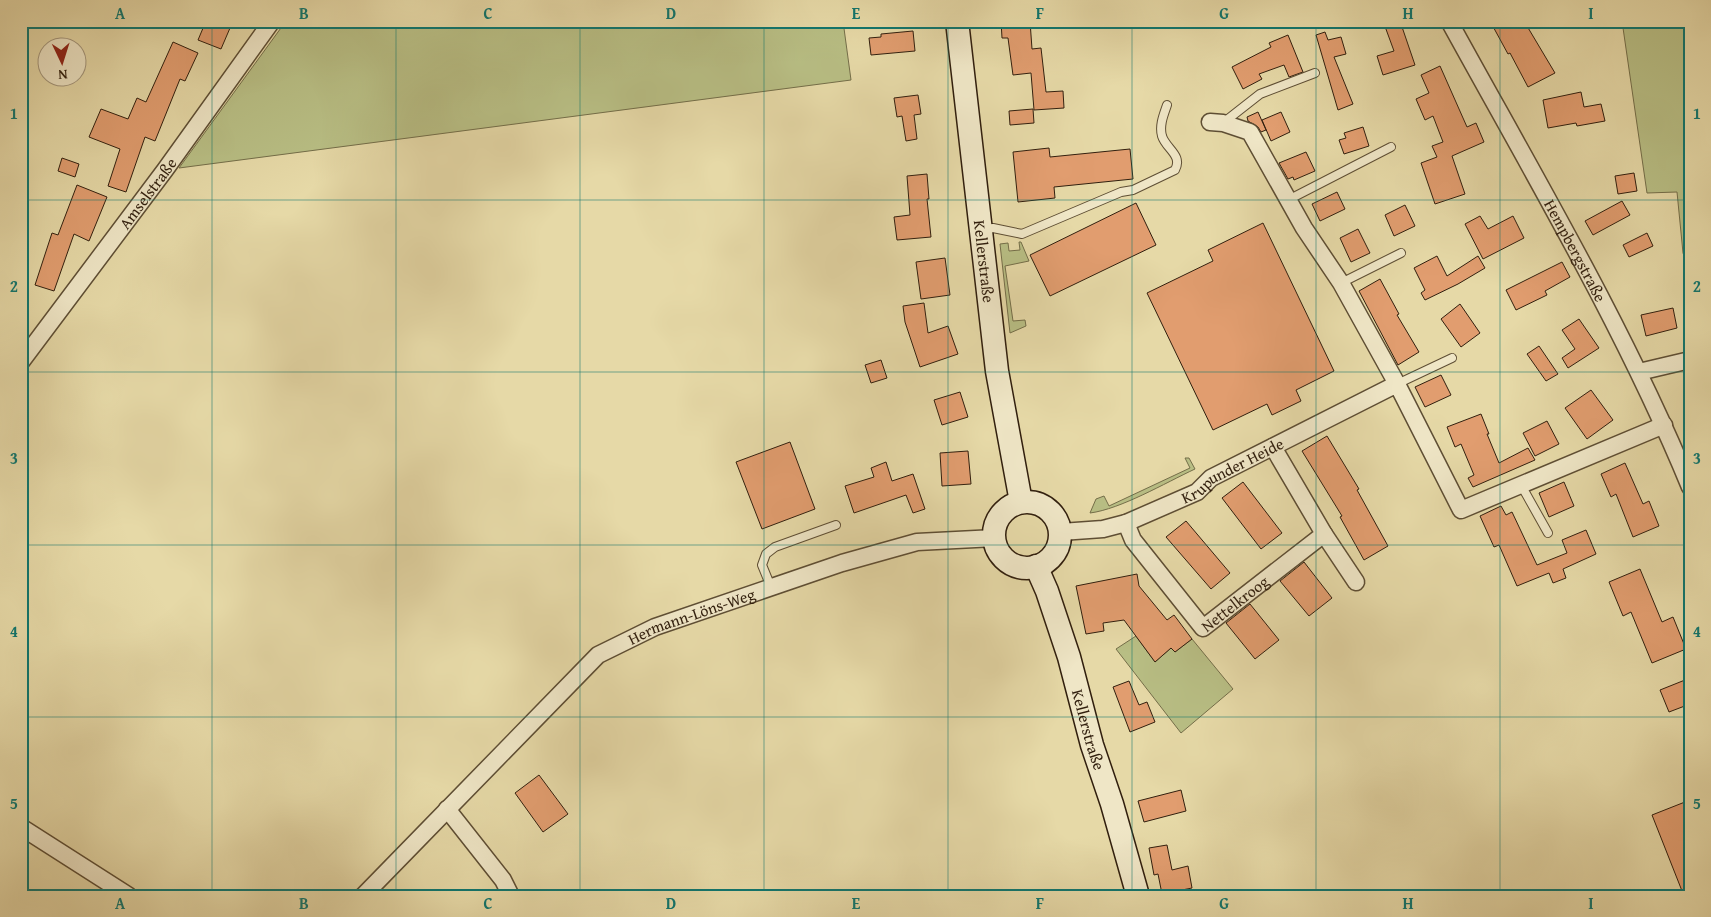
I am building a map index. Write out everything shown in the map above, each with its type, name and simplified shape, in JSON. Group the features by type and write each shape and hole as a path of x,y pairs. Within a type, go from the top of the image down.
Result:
{"main road":[{"name":"Kellerstraße","path":"957,21 997,371 1021,502"},
{"path":"1021,502 1039,504 1054,514 1061,532 1060,543 1054,554 1046,562 1036,566 1024,567 1004,558 998,549 995,538 996,526 1001,515 1010,507 1021,502"},
{"name":"Kellerstraße","path":"1036,566 1047,591 1064,641 1092,745 1112,804 1138,896"}],"street":[{"name":"Amselstraße","path":"21,362 165,170 272,21"},
{"name":"Hempbergstraße","path":"1448,21 1604,304 1664,425 1690,487"},
{"path":"1217,122 1250,132 1288,200 1342,283 1462,510 1664,425"},
{"path":"1639,372 1690,360"},
{"name":"Krupunder Heide","path":"1061,532 1103,529 1126,523 1197,492 1211,478 1397,384"},
{"path":"1273,446 1324,534 1356,582"},
{"name":"Nettelkroog","path":"1126,523 1133,540 1203,628 1324,534"},
{"name":"Hermann-Löns-Weg","path":"363,896 598,655 655,627 842,563 917,542 995,538"},
{"path":"447,809 503,880 511,896"},
{"path":"21,828 129,896"}],"lane":[{"path":"1217,122 1260,94 1315,73"},
{"path":"981,229 994,228 1022,234 1122,192 1133,190 1175,170 1178,165 1177,157 1166,143 1162,134 1163,115 1167,104"},
{"path":"1288,200 1391,147"},
{"path":"1342,283 1401,253"},
{"name":"Krupunder Heide","path":"1397,384 1452,358"},
{"path":"1521,484 1548,533"},
{"path":"771,587 762,565 766,554 776,547 836,525"}],"green space":[{"path":"286,21 843,21 851,80 179,168"},
{"path":"1622,21 1690,21 1690,271 1683,253 1677,192 1647,193"},
{"path":"1019,242 1021,242 1029,261 1005,266 1013,321 1025,320 1026,326 1010,333 1000,244 1008,243 1009,251 1020,250"},
{"path":"1185,458 1189,458 1195,469 1129,501 1102,511 1090,513 1096,499 1104,496 1109,506 1190,468"},
{"path":"1136,636 1155,662 1171,648 1175,652 1192,639 1233,689 1181,733 1116,649"}],"building":[{"path":"206,21 233,21 221,49 198,40"},
{"path":"1001,21 1030,21 1032,49 1041,48 1046,92 1063,91 1064,108 1034,110 1031,73 1013,75 1008,38 1002,38"},
{"path":"1383,21 1400,21 1415,65 1383,75 1377,56 1394,51"},
{"path":"1490,21 1524,21 1555,73 1528,87"},
{"path":"913,31 915,51 871,55 869,38 881,37 881,34"},
{"path":"1325,32 1328,40 1341,37 1346,54 1334,57 1353,104 1338,110 1316,35"},
{"path":"1288,35 1303,72 1289,77 1284,65 1259,74 1262,79 1243,89 1232,67 1271,47 1269,43"},
{"path":"173,42 198,53 185,81 180,79 155,141 145,137 126,192 108,186 120,149 89,137 101,109 128,119 137,98 146,102"},
{"path":"1440,66 1467,127 1476,123 1484,142 1452,156 1465,194 1435,204 1421,163 1437,157 1432,146 1443,142 1433,116 1425,120 1416,99 1429,93 1421,75"},
{"path":"1581,92 1584,107 1601,104 1605,121 1577,126 1576,123 1548,128 1543,100"},
{"path":"918,95 921,114 914,115 917,139 906,141 902,116 897,117 894,98"},
{"path":"1033,109 1034,123 1010,125 1009,111"},
{"path":"1258,112 1266,130 1261,132 1258,127 1248,121 1247,117"},
{"path":"1281,112 1290,132 1271,141 1262,120"},
{"path":"1363,127 1369,146 1344,154 1339,140 1346,138 1344,133"},
{"path":"1049,148 1050,157 1130,149 1133,179 1054,187 1055,198 1018,202 1013,152"},
{"path":"1306,152 1315,171 1294,180 1293,177 1288,179 1279,163"},
{"path":"62,158 79,164 75,177 58,171"},
{"path":"1634,173 1637,191 1618,194 1615,176"},
{"path":"927,174 929,199 927,199 931,237 897,240 894,217 910,215 907,176"},
{"path":"77,185 107,197 89,241 74,234 54,291 35,285 52,233 58,235"},
{"path":"1337,192 1345,209 1320,221 1312,204"},
{"path":"1622,201 1630,215 1593,235 1585,221"},
{"path":"1136,203 1156,245 1050,296 1030,255"},
{"path":"1405,205 1415,226 1394,236 1385,215"},
{"path":"1480,216 1488,229 1513,216 1524,238 1483,259 1465,224"},
{"path":"1263,223 1334,371 1296,390 1301,401 1272,415 1267,404 1213,430 1147,293 1213,261 1208,250"},
{"path":"1358,229 1370,253 1351,262 1340,238"},
{"path":"1647,233 1653,246 1629,257 1623,245"},
{"path":"1437,256 1447,276 1478,256 1485,268 1425,300 1421,293 1425,290 1414,268"},
{"path":"945,258 950,295 921,299 916,262"},
{"path":"1562,262 1570,277 1545,291 1547,295 1516,310 1506,290"},
{"path":"1380,279 1399,314 1397,315 1419,352 1398,365 1359,291"},
{"path":"924,303 928,333 948,326 958,354 920,367 905,322 903,306"},
{"path":"1460,304 1480,333 1461,347 1441,319"},
{"path":"1673,308 1677,328 1646,336 1641,315"},
{"path":"1579,319 1599,348 1568,368 1562,358 1575,349 1562,330"},
{"path":"1539,346 1558,374 1546,381 1527,354"},
{"path":"881,360 887,378 871,383 865,365"},
{"path":"1441,375 1451,395 1425,407 1415,387"},
{"path":"1591,390 1613,420 1587,439 1565,408"},
{"path":"960,392 968,417 942,425 934,400"},
{"path":"1481,414 1499,463 1528,448 1535,460 1473,487 1468,478 1474,475 1461,444 1455,447 1447,427"},
{"path":"1547,421 1559,444 1535,456 1523,433"},
{"path":"1327,436 1359,489 1357,490 1388,546 1364,560 1340,517 1342,516 1302,451"},
{"path":"790,442 815,509 762,529 736,462"},
{"path":"968,451 971,484 942,486 940,453"},
{"path":"886,462 892,481 913,474 925,509 913,513 906,495 854,513 845,486 874,477 871,468"},
{"path":"1625,463 1643,504 1649,501 1659,526 1633,537 1616,494 1611,497 1601,474"},
{"path":"1243,482 1282,533 1261,549 1222,498"},
{"path":"1564,482 1574,506 1549,517 1539,493"},
{"path":"1501,506 1506,515 1512,512 1537,565 1567,553 1562,540 1586,530 1596,554 1563,569 1566,578 1553,583 1549,573 1517,586 1499,545 1494,547 1480,516"},
{"path":"1186,521 1230,573 1211,589 1166,537"},
{"path":"1304,562 1332,598 1309,616 1280,581"},
{"path":"1640,569 1662,622 1673,617 1686,649 1652,663 1631,612 1623,616 1609,582"},
{"path":"1137,574 1139,586 1167,620 1174,615 1192,639 1175,652 1171,648 1155,662 1124,620 1103,623 1104,631 1086,634 1076,586"},
{"path":"1250,604 1279,640 1255,659 1226,623"},
{"path":"1690,678 1690,704 1669,712 1660,690"},
{"path":"1129,681 1139,705 1147,702 1155,722 1130,732 1113,687"},
{"path":"539,775 568,814 543,832 515,793"},
{"path":"1181,790 1186,811 1144,822 1138,801"},
{"path":"1690,800 1690,896 1684,896 1652,815"},
{"path":"1167,845 1172,870 1188,866 1192,888 1162,894 1158,874 1154,875 1149,848"}]}
